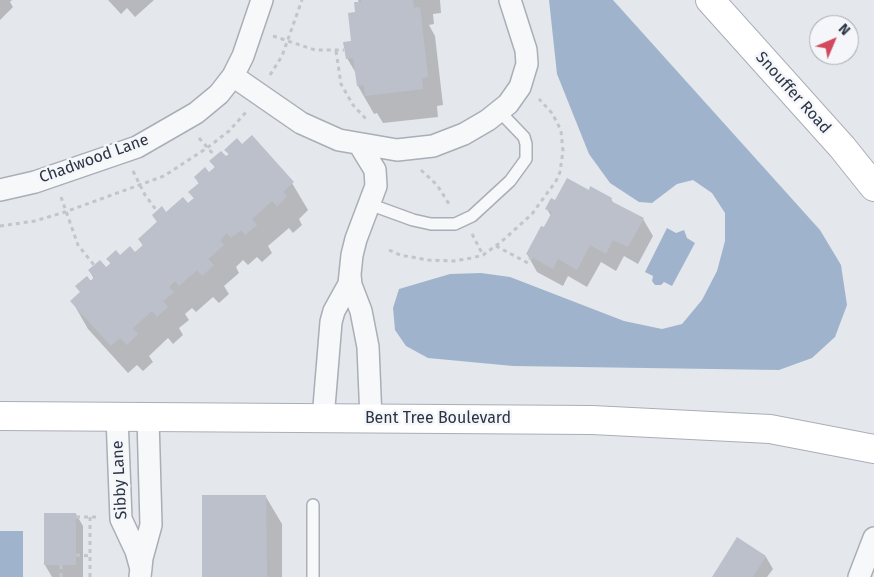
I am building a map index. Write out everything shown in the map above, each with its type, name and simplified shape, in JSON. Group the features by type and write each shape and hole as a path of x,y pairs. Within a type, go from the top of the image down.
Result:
{"main road":[{"name":"Snouffer Road","path":"710,0 842,147 874,187"},
{"name":"Bent Tree Boulevard","path":"0,416 592,420 711,424 770,429 874,449"}],"street":[{"name":"Chadwood Lane","path":"0,190 54,176 124,152 172,128 196,113 219,94 233,76 254,28 262,0"},
{"path":"233,76 315,130 339,140 397,150 426,147 464,134 500,112 520,87 527,64 524,40 510,0"},
{"path":"323,419 331,322 334,312 349,284 354,247 376,186 376,176 372,164 359,144"},
{"path":"350,274 351,285 361,311 368,347 371,419"},
{"name":"Sibby Lane","path":"117,417 121,519 136,551 140,573"},
{"name":"Sibby Lane","path":"140,573 151,525 148,418"},
{"path":"860,577 874,538"}],"lane":[{"path":"370,204 406,218 431,224 455,224 472,216 510,181 526,159 524,137 500,112"},
{"path":"313,505 313,577"}],"path":[{"path":"254,28 302,48 344,50"},
{"path":"336,51 341,84 354,105 372,126"},
{"path":"124,152 144,195 156,211"},
{"path":"54,176 70,229 78,246 94,265"},
{"path":"542,201 548,204"},
{"path":"496,246 528,263 531,257"},
{"path":"90,517 90,577"},
{"path":"76,555 90,556"},
{"path":"61,565 61,577"}],"water":[{"path":"549,0 613,0 820,230 841,265 847,305 835,337 812,358 779,370 513,366 428,358 406,346 395,330 393,308 399,289 450,274 481,273 510,277 624,321 662,329 682,324 702,300 717,271 725,241 725,213 712,193 693,180 677,184 652,203 639,202 610,183 589,154 557,74"},
{"path":"667,228 676,233 684,230 687,238 695,243 672,286 664,282 661,285 655,285 652,281 653,276 645,272"},
{"path":"0,531 23,531 23,577 0,577"}],"building":[{"path":"361,0 413,0 414,8 420,7 428,77 422,78 423,89 365,96 364,85 357,86 353,58 346,59 343,42 351,41 348,13 355,12 354,2 361,2"},
{"path":"252,135 294,182 283,192 287,196 277,206 272,201 252,219 257,225 245,235 241,230 231,238 227,233 220,240 224,245 208,259 214,265 202,276 197,270 179,286 175,281 169,287 174,292 163,301 168,307 157,317 152,311 133,328 138,334 127,345 120,338 111,346 70,301 80,292 75,286 87,276 91,281 94,277 88,270 100,260 106,267 111,263 106,259 116,250 120,255 130,246 135,252 143,245 138,239 157,222 152,215 162,206 166,212 183,197 188,203 194,198 188,192 199,183 194,177 205,167 209,172 215,167 209,161 221,151 226,156 229,154 224,150 237,138 242,144"},
{"path":"567,178 589,190 590,186 612,198 611,201 644,218 628,247 613,240 606,254 590,245 577,270 558,259 553,269 526,254 541,226 544,227 552,212 545,209 551,198 555,200"},
{"path":"202,495 266,495 267,577 202,577"},
{"path":"44,513 76,513 76,565 44,565"},
{"path":"737,537 766,556 753,577 712,577"}]}
